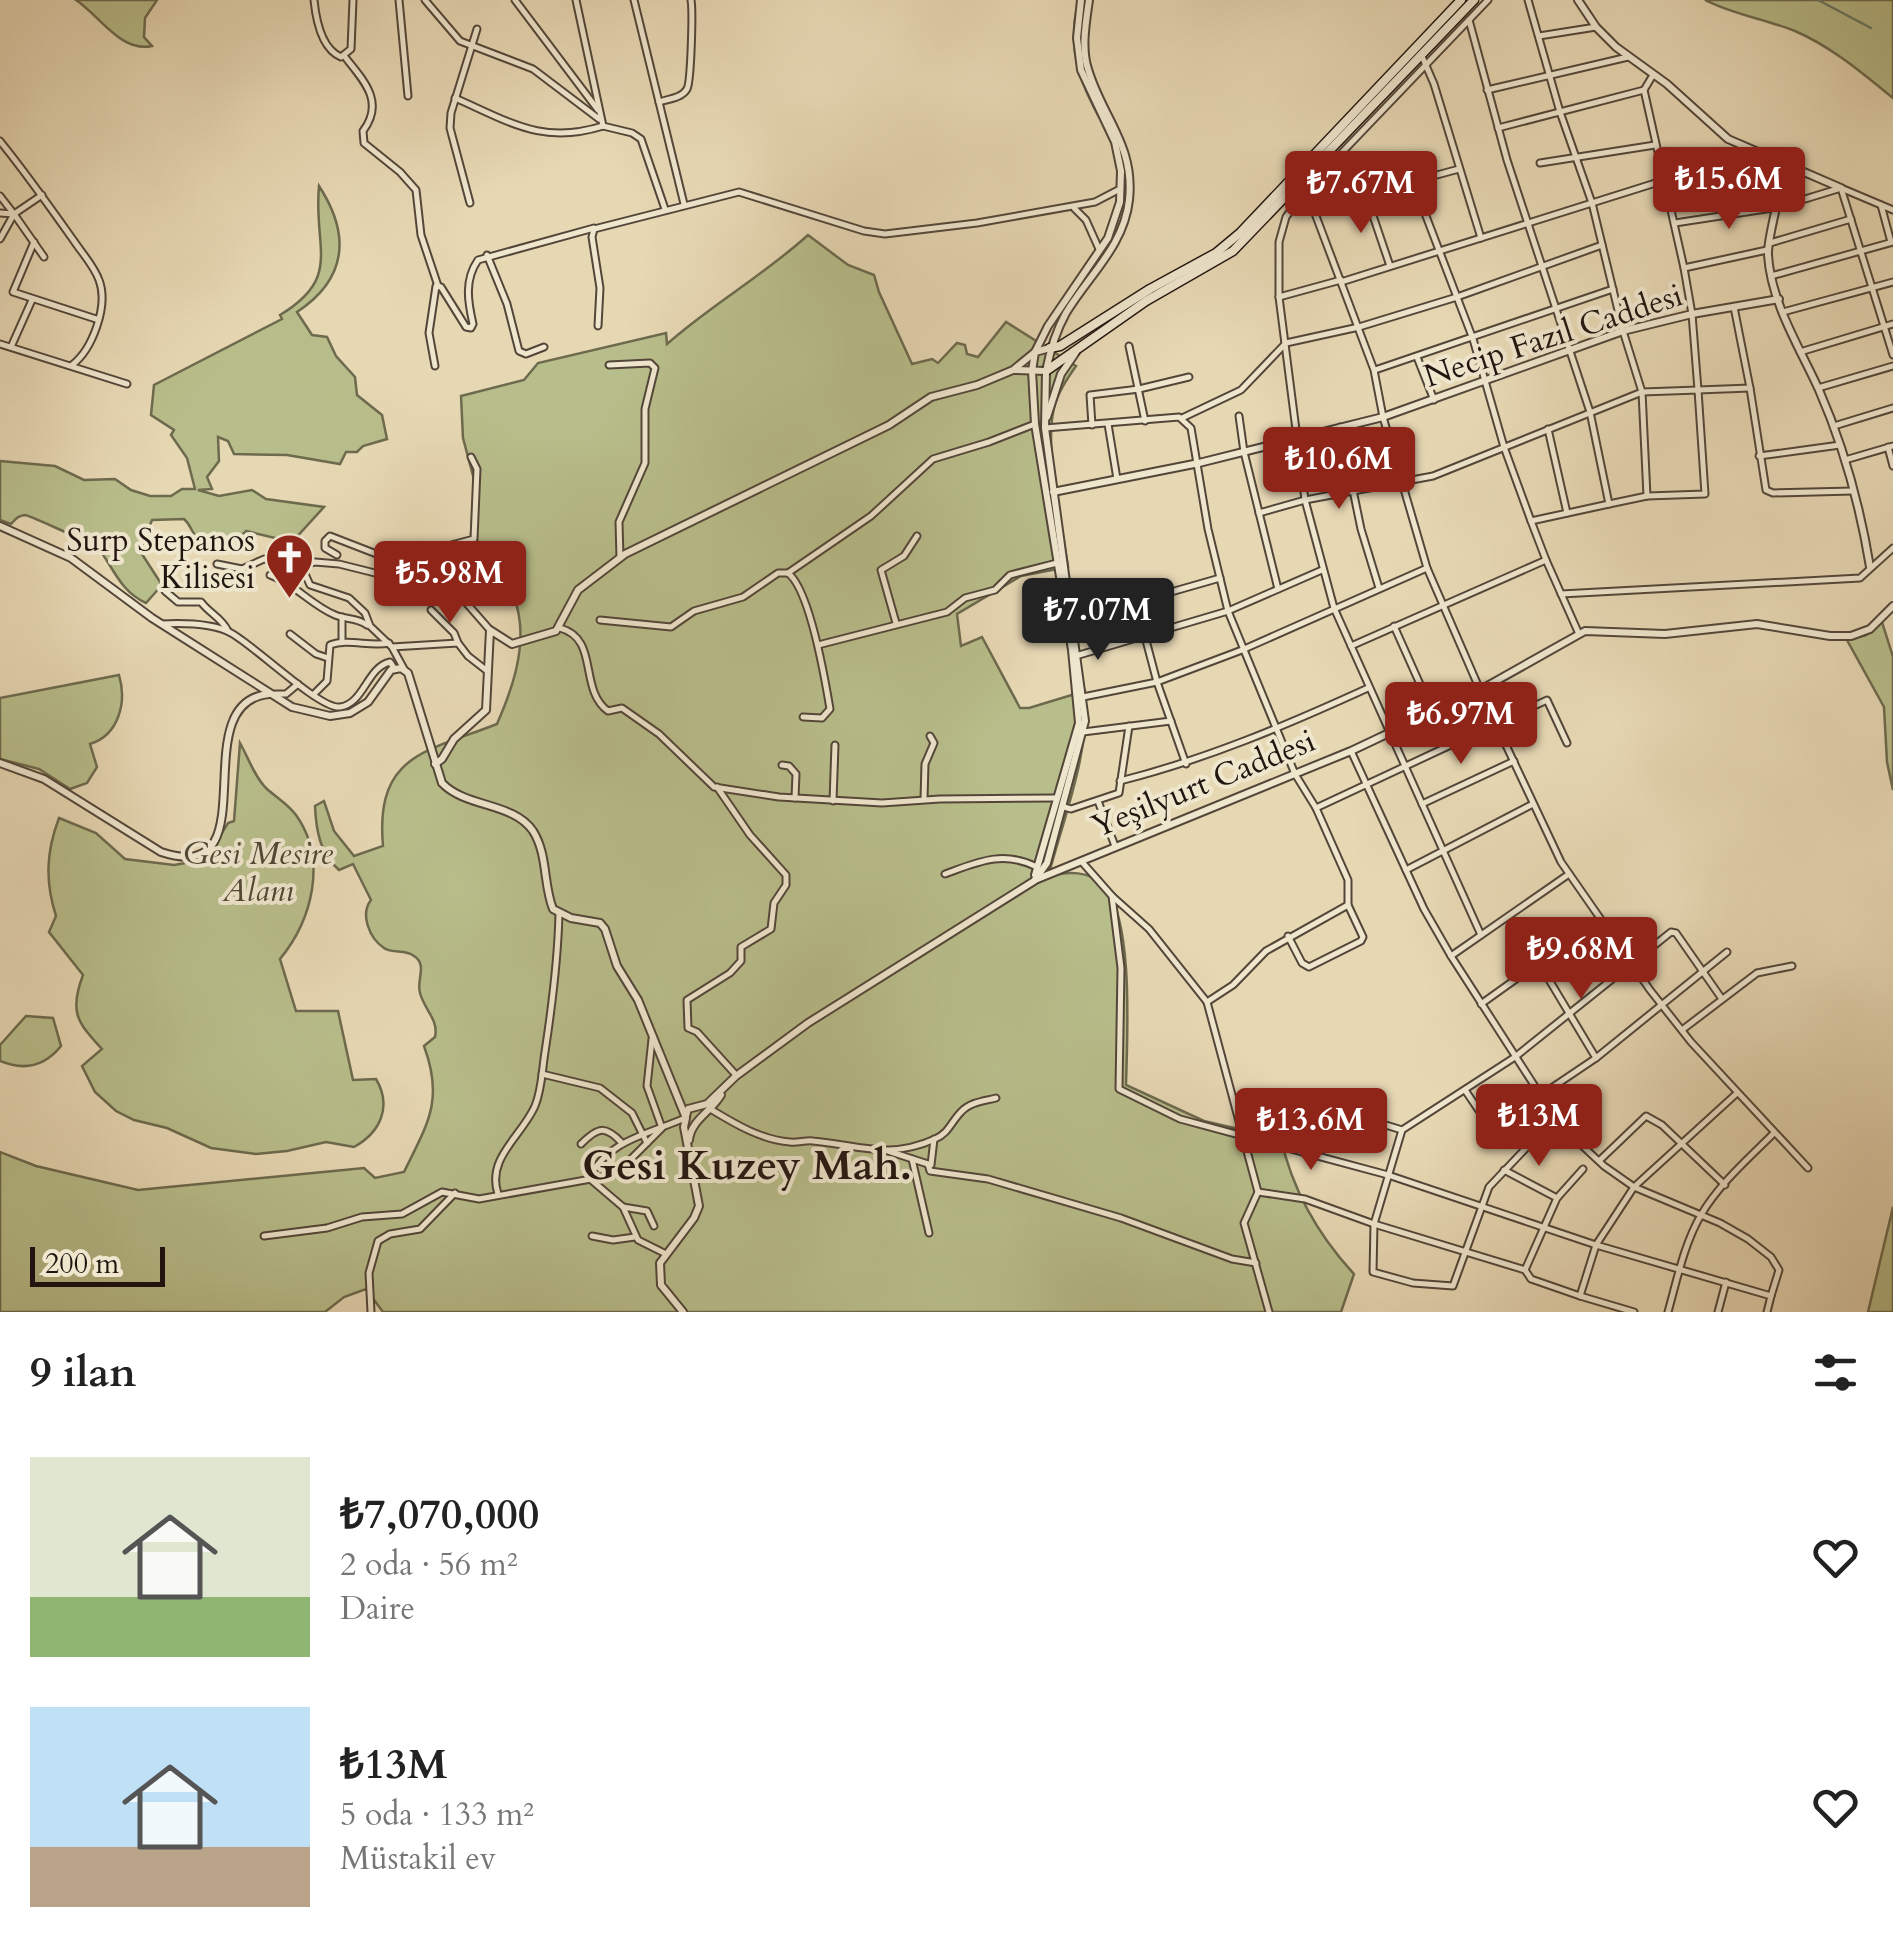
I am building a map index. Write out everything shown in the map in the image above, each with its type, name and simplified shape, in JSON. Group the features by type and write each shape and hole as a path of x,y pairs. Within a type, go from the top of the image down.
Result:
{"main road":[{"path":"1050,348 1086,331 1150,289 1216,253 1240,233 1462,0"},
{"path":"1046,371 1146,301 1233,251 1474,0"}],"street":[{"path":"314,0 321,32 332,53 345,57 360,74 374,106 373,116 362,130 364,143 416,190 421,236 438,286 465,326 471,328 470,276 478,260 739,192 884,234 942,229 1095,202 1122,187"},
{"path":"345,57 351,49 353,0"},
{"path":"400,0 408,96"},
{"path":"426,0 452,34 472,48 533,69 602,123 641,139 665,209"},
{"path":"514,0 600,112"},
{"path":"576,0 602,123"},
{"path":"634,0 684,204"},
{"path":"659,102 682,95 689,86 694,25 691,0"},
{"path":"1034,881 1080,722 1035,424 1032,371 1035,352 1048,326 1115,224 1122,187 1115,142 1081,70 1077,38 1081,0"},
{"path":"1034,881 1047,863 1083,732 1078,656 1045,428 1046,371 1050,348 1066,314 1116,242 1129,203 1129,171 1122,138 1088,68 1085,39 1089,0"},
{"path":"1481,936 1334,608 1305,500 1279,297 1280,228 1307,189 1488,0"},
{"path":"1528,0 1560,112 1592,203 1642,392 1647,496"},
{"path":"1578,0 1596,27 1728,139 1893,210"},
{"path":"1468,20 1498,128 1590,412 1608,504"},
{"path":"1538,36 1596,27"},
{"path":"470,203 452,143 450,113 478,29"},
{"path":"1420,54 1481,238"},
{"path":"1487,90 1628,56"},
{"path":"1531,520 1647,496 1705,494 1692,314 1644,90 1653,75"},
{"path":"1498,128 1644,90"},
{"path":"456,98 548,134 567,136 602,123"},
{"path":"0,140 98,278 102,296 97,320 85,350 72,366"},
{"path":"1540,162 1655,145"},
{"path":"1786,165 1769,247 1771,276 1834,426 1854,491 1870,566"},
{"path":"1314,208 1458,169"},
{"path":"1302,178 1374,370 1383,416 1427,568 1496,725 1569,874 1682,1030 1808,1168"},
{"path":"1279,297 1664,180"},
{"path":"1414,182 1488,382 1504,448 1579,634"},
{"path":"1674,223 1778,207 1841,188"},
{"path":"1841,188 1893,355"},
{"path":"1366,194 1390,266"},
{"path":"0,238 2,225 42,195"},
{"path":"0,196 44,258"},
{"path":"1771,276 1892,242 1880,205"},
{"path":"1068,207 1081,213 1100,252"},
{"path":"0,213 14,214"},
{"path":"1684,268 1769,247 1851,219"},
{"path":"596,228 592,234 600,288 598,326"},
{"path":"34,242 13,292 97,320"},
{"path":"1045,428 1182,418 1240,390 1286,343 1359,327 1457,297 1602,246"},
{"path":"488,255 507,304 519,351 526,354 544,347"},
{"path":"1783,312 1893,282"},
{"path":"435,366 429,333 434,288 438,286"},
{"path":"1374,370 1613,289"},
{"path":"10,348 32,300"},
{"name":"Necip Fazıl Caddesi","path":"1053,492 1199,463 1383,416 1488,382 1623,331 1692,314 1779,300"},
{"path":"1734,307 1763,486 1772,493 1854,491"},
{"path":"1066,314 1066,323 1072,330 1086,331"},
{"path":"1800,352 1893,324"},
{"path":"1045,428 1061,374 1085,342"},
{"path":"0,344 127,384"},
{"path":"1129,346 1144,420"},
{"path":"560,628 575,594 620,558 889,425 932,398 1014,370 1035,352 1050,348"},
{"path":"1417,356 1434,400"},
{"path":"609,366 650,363 655,368 645,409 645,463 618,526 620,558"},
{"path":"1818,388 1893,366"},
{"path":"1014,370 1046,371"},
{"path":"1092,425 1090,395 1139,390 1189,377"},
{"path":"1259,514 1305,500 1433,476 1642,392 1750,388"},
{"path":"1834,426 1893,408"},
{"path":"1239,416 1244,452 1278,589"},
{"path":"1182,418 1191,428 1208,529 1228,611 1294,774 1316,808 1348,880 1348,905 1363,937 1310,967 1302,963 1288,936"},
{"path":"600,620 671,627 698,610 743,597 778,573 788,573 882,507 933,460 1035,424"},
{"path":"1108,424 1117,480"},
{"path":"1340,427 1379,588"},
{"path":"1548,428 1567,513"},
{"path":"1759,456 1840,444"},
{"path":"1845,460 1890,446 1893,466"},
{"path":"423,572 436,549 474,539 477,469 471,457"},
{"path":"0,526 71,558 162,624 270,694 310,714 350,713 368,702 394,668"},
{"path":"337,556 325,548 324,541 330,536 423,572 462,598 490,630 512,644 560,628 573,634 584,646 590,685 602,707 608,711 625,709 639,718 716,786 750,835 777,863 786,876 786,884 774,903 771,929 741,946 741,961 730,974 687,1000 688,1028 698,1032 736,1076"},
{"path":"897,625 881,570 904,556 917,536"},
{"path":"1561,594 1860,578 1893,548"},
{"path":"217,564 242,569 264,559 301,565 315,562 395,578 432,580"},
{"path":"1351,646 1546,560"},
{"path":"818,645 947,612 965,598 995,590 1010,575 1057,563"},
{"path":"301,565 316,604"},
{"path":"1083,697 1157,682 1242,650 1427,568"},
{"path":"1078,656 1228,611 1322,570"},
{"path":"788,573 799,585 818,645 830,709 822,718 803,717"},
{"path":"270,575 288,582 316,604 370,626 391,645 411,678 442,782 454,794 523,819 542,853 551,904 559,913 600,923 605,929 617,966 648,1020 686,1118"},
{"path":"1186,764 1136,612 1140,602 1220,578"},
{"path":"310,585 350,598 365,613 370,626"},
{"path":"164,591 178,602 201,602 221,618 228,631"},
{"name":"Yeşilyurt Caddesi","path":"727,1086 808,1023 1034,881 1390,732 1480,690 1579,634 1602,630 1665,634 1757,624 1851,636 1870,629 1893,606"},
{"path":"431,610 454,633 468,656 486,670"},
{"path":"342,617 342,642"},
{"path":"162,624 202,625 228,631 312,695 341,708 360,692 381,664 390,662 394,668"},
{"path":"1394,626 1432,711"},
{"path":"434,764 486,710 490,630"},
{"path":"290,634 316,654 328,658"},
{"path":"312,695 327,681 330,645 458,642"},
{"path":"394,668 404,669"},
{"path":"0,763 44,779 162,852 195,855 210,845 222,824 228,732 233,716 252,698 286,694 298,684"},
{"path":"1120,781 1186,764 1277,730 1368,688"},
{"path":"1316,808 1547,700 1568,743"},
{"path":"1083,732 1171,721"},
{"path":"1064,807 1118,794 1129,726"},
{"path":"924,800 925,764 934,744 930,736"},
{"path":"833,801 835,745"},
{"path":"1350,750 1451,956 1541,1096 1599,1162 1634,1186 1739,1233 1776,1263 1780,1276 1767,1312"},
{"path":"1422,804 1514,762"},
{"path":"782,765 796,774 795,798"},
{"path":"716,786 833,801 1059,798"},
{"path":"1098,801 1115,846"},
{"path":"1406,870 1534,804"},
{"path":"945,874 1000,856 1037,867"},
{"path":"1080,859 1112,896 1149,929 1207,1002 1258,1192 1244,1223 1269,1312"},
{"path":"1451,956 1569,874"},
{"path":"1112,896 1121,968 1120,1089 1180,1118 1388,1175 1596,1244 1771,1296"},
{"path":"1207,1002 1232,985 1266,951 1348,905"},
{"path":"498,1194 494,1182 496,1168 535,1107 558,952 559,913"},
{"path":"1482,1004 1600,919"},
{"path":"1561,1122 1489,1187 1455,1282 1449,1288 1376,1274 1371,1269 1374,1224 1402,1130 1515,1057 1667,934 1674,932 1722,1000"},
{"path":"1465,1090 1488,1124 1498,1124 1596,1058 1727,952"},
{"path":"1539,963 1596,1058"},
{"path":"1682,1030 1764,969 1792,966"},
{"path":"648,1020 652,1046 646,1086 662,1128"},
{"path":"542,1074 600,1088 632,1113 648,1143"},
{"path":"675,1086 700,1114 689,1145"},
{"path":"589,1178 603,1157 622,1143 686,1118 696,1120 712,1110 727,1086"},
{"path":"683,1312 662,1285 659,1274 664,1254 694,1218 698,1206 684,1127 688,1109 707,1104 727,1086"},
{"path":"1580,1296 1596,1244 1634,1186 1737,1093"},
{"path":"712,1110 739,1127 787,1142 812,1141 863,1151 888,1151 934,1139 950,1129 969,1104 996,1098"},
{"path":"1304,1154 1317,1112 1324,1106 1402,1130"},
{"path":"1599,1162 1646,1116 1726,1185"},
{"path":"581,1144 601,1128 622,1143"},
{"path":"264,1236 327,1228 362,1217 402,1214 438,1193 479,1198 615,1172 662,1128"},
{"path":"1668,1312 1701,1215 1774,1133"},
{"path":"888,1151 931,1165 934,1139"},
{"path":"912,1159 929,1233"},
{"path":"928,1164 931,1172 988,1178 1121,1218 1232,1259 1256,1263"},
{"path":"1504,1170 1557,1198"},
{"path":"1525,1270 1557,1198 1583,1170"},
{"path":"589,1178 623,1208 636,1237 664,1254"},
{"path":"1258,1192 1305,1199 1465,1250 1525,1270 1531,1279 1634,1312"},
{"path":"371,1312 369,1273 378,1240 420,1228 455,1193"},
{"path":"623,1208 649,1212 654,1226"},
{"path":"592,1236 613,1240 636,1237"},
{"path":"1718,1312 1726,1282"}],"green space":[{"path":"76,0 157,0 145,18 144,37 152,46 141,47 121,39"},
{"path":"1705,0 1893,0 1893,98 1809,37"},
{"path":"319,186 336,222 339,255 326,285 297,312 312,335 327,337 336,356 355,377 357,395 382,415 387,439 363,446 357,452 346,452 340,464 287,455 234,454 228,441 218,437 219,461 207,477 212,489 198,490 219,496 252,490 266,499 324,507 292,542 246,531 230,543 211,546 199,540 184,519 152,520 140,551 162,585 146,603 122,584 95,544 25,515 11,524 0,520 0,461 55,466 84,480 115,479 150,496 171,496 182,489 195,489 187,458 171,435 174,430 151,415 154,385 282,319 280,315 312,288 321,260"},
{"path":"808,235 848,265 874,275 912,364 932,359 938,363 957,343 965,345 967,354 978,357 1006,322 1076,366 1058,397 1051,425 1052,465 1068,567 1021,576 957,614 961,646 982,637 1020,708 1085,691 1080,761 1048,877 1070,873 1092,877 1105,887 1114,904 1121,927 1127,982 1126,1085 1204,1121 1281,1139 1292,1177 1309,1212 1354,1274 1341,1312 383,1312 366,1289 344,1297 325,1312 0,1312 0,1152 36,1166 138,1190 364,1168 375,1178 404,1172 426,1125 433,1097 424,1046 436,1031 420,993 421,968 410,954 388,950 374,938 366,919 371,900 353,864 339,870 327,857 318,833 315,806 324,801 334,831 354,856 383,846 387,792 397,774 428,751 497,724 508,697 520,647 520,624 516,601 506,579 471,535 475,483 463,438 461,396 524,380 538,363 666,333 667,344"},
{"path":"1882,622 1893,657 1893,790 1884,707 1847,640 1866,635"},
{"path":"119,675 121,706 108,733 90,744 97,767 87,783 70,789 39,769 0,759 0,698"},
{"name":"Gesi Mesire Alanı","path":"240,743 263,784 296,815 312,851 308,908 280,959 296,1011 338,1011 353,1080 376,1079 381,1089 381,1118 371,1134 354,1147 326,1142 256,1154 211,1148 116,1111 95,1092 82,1066 102,1049 78,1016 77,998 83,975 49,932 56,916 50,891 49,855 59,818 96,833 125,859 174,865 191,862 210,852 228,823 234,821"},
{"path":"26,1016 53,1018 61,1046 34,1065 0,1061 0,1045"},
{"path":"1893,1207 1893,1312 1868,1312"}],"waterway":[{"path":"1818,0 1871,28"},
{"path":"1077,7 1074,38 1078,67 1102,122"}],"place":[{"name":"Surp Stepanos Kilisesi","path":"290,600"}],"district":[{"name":"Gesi Kuzey Mah.","path":"747,1164"}]}
